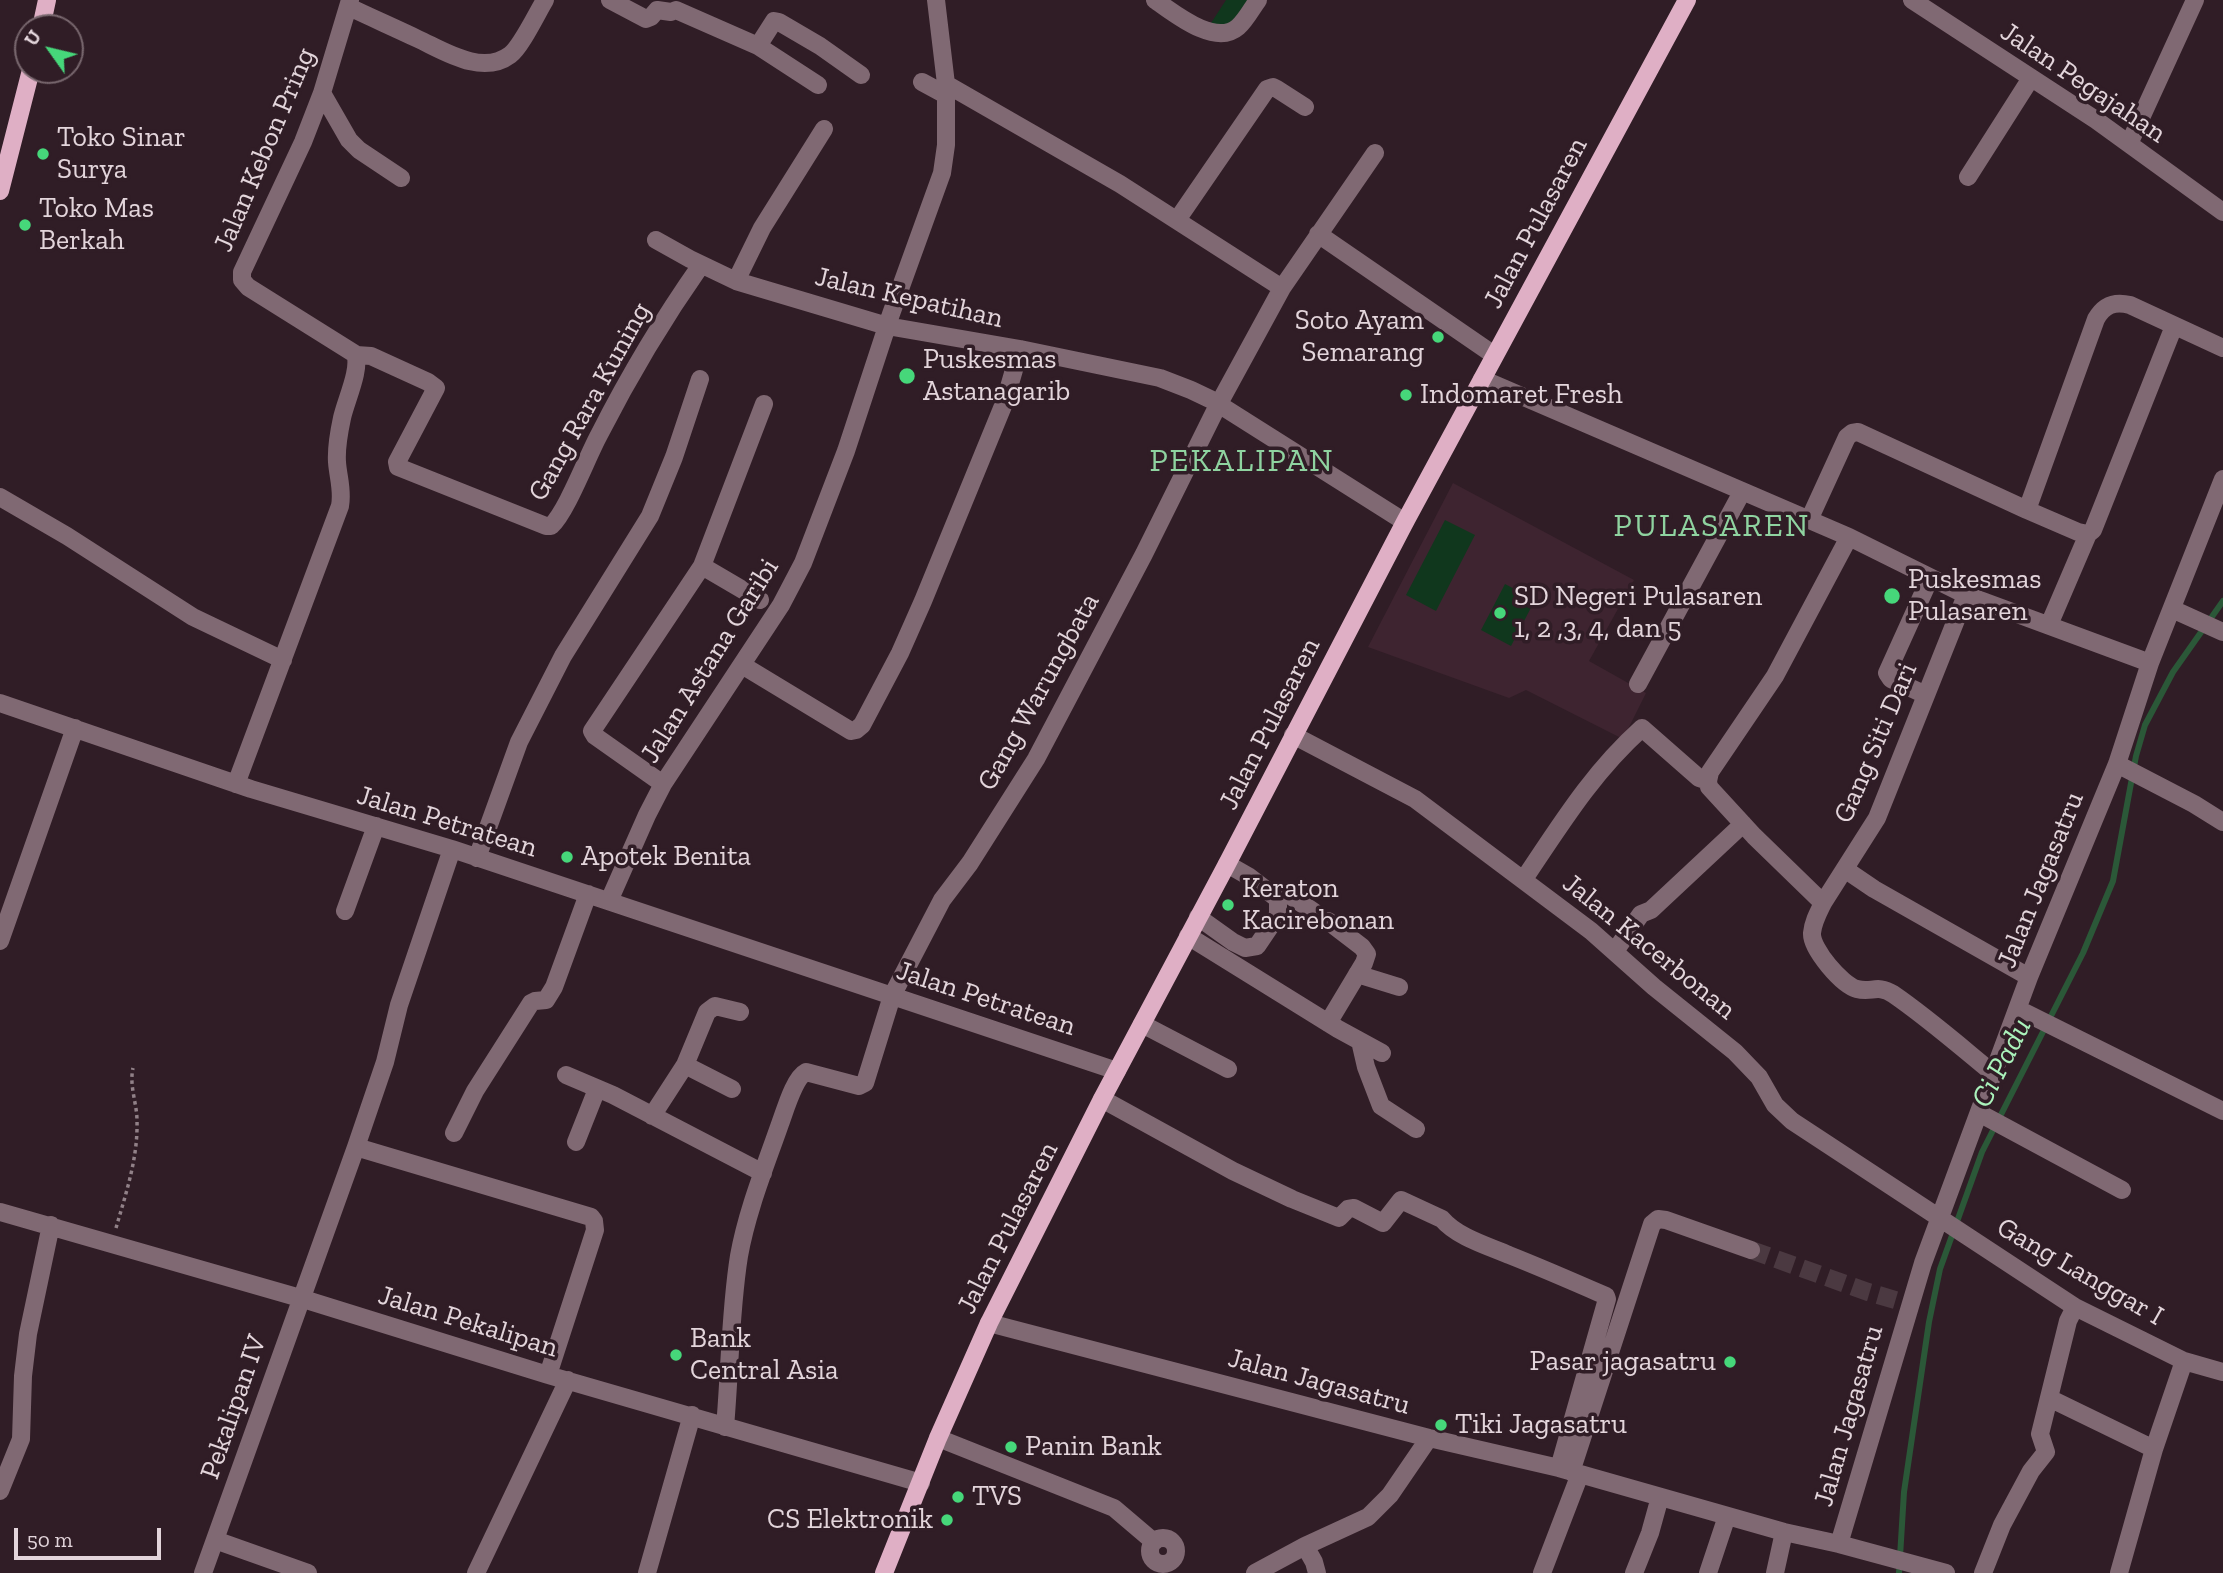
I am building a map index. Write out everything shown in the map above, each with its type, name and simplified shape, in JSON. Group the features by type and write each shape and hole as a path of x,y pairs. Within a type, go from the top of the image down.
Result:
{"main road":[{"name":"Jalan Pulasaren","path":"884,1573 938,1438 989,1323 1101,1100 1405,522 1687,0"},
{"path":"0,191 27,84"}],"street":[{"path":"349,4 440,52 467,61 488,62 504,59 514,52 545,0"},
{"path":"610,0 646,19 657,10 671,12 679,5 758,46 818,85"},
{"name":"Jalan Astana Garibi","path":"609,901 663,784 781,605 803,563 846,451 942,173 946,145 946,90 936,0"},
{"path":"1155,0 1204,30 1220,34 1239,27 1258,0"},
{"name":"Jalan Pegajahan","path":"1912,0 2129,144 2223,212"},
{"path":"2129,144 2195,0"},
{"name":"Jalan Kebon Pring","path":"349,4 322,93 303,142 247,260 242,280 248,287 356,355"},
{"path":"758,46 775,21 795,30 862,75"},
{"path":"1968,177 2031,78"},
{"path":"922,82 946,90 1120,184 1282,288"},
{"path":"1177,220 1267,89 1273,87 1305,107"},
{"path":"322,93 349,140 359,150 401,178"},
{"path":"736,281 762,228 824,129"},
{"name":"Gang Warungbata","path":"763,1173 786,1106 801,1074 806,1072 859,1086 865,1083 892,996 942,900 970,863 1036,759 1282,288 1375,153"},
{"path":"1318,234 1494,355"},
{"name":"Jalan Kepatihan","path":"656,240 736,281 887,326 1020,349 1160,378 1219,405 1405,522"},
{"name":"Gang Rara Kuning","path":"356,355 371,356 436,388 397,462 398,467 551,526 562,510 646,349 701,264"},
{"path":"2027,510 2101,310 2112,303 2130,305 2223,348"},
{"path":"2049,625 2088,534 2093,530 2174,326"},
{"path":"742,665 851,731 862,725 900,653 923,601 1005,401 1020,349"},
{"path":"236,784 340,506 342,496 337,459 338,442 357,364 356,355"},
{"path":"477,858 519,743 562,656 650,516 674,457 700,379"},
{"path":"1482,379 1849,537 1966,595 2150,663"},
{"path":"663,784 595,736 592,730 702,566 764,404"},
{"path":"1809,520 1847,437 1852,433 1862,434 2027,510 2088,534"},
{"name":"Jalan Jagasatru","path":"1839,1544 1909,1304 1991,1119 1994,1074 2026,1014 2029,977 2122,766 2150,663 2179,612 2223,479"},
{"path":"1638,684 1742,492"},
{"path":"0,497 193,617 283,660"},
{"path":"1823,903 1743,824 1709,787 1708,780 1710,772 1775,676 1849,537"},
{"path":"702,566 760,600"},
{"path":"1926,695 1891,679 1887,673 1930,578"},
{"name":"Gang Siti Dari","path":"1966,595 1877,818 1823,903 1814,922 1812,941 1824,960 1853,988 1887,991 1909,1005 1994,1074"},
{"path":"2179,612 2223,632"},
{"name":"Jalan Petratean","path":"0,703 236,784 452,849 1117,1071"},
{"path":"1524,879 1592,779 1642,728 1699,778 1708,780"},
{"path":"0,941 8,895 75,729"},
{"name":"Jalan Kacerbonan","path":"1293,735 1415,799 1524,879 1735,1052 1759,1077 1775,1105 1792,1121 1945,1222"},
{"path":"2122,766 2223,822"},
{"path":"1615,951 1641,914 1651,910 1743,824"},
{"path":"345,911 376,826"},
{"name":"Pekalipan IV","path":"203,1573 356,1147 385,1062 399,1005 452,849"},
{"path":"1227,864 1278,899"},
{"path":"1846,870 1874,889 2029,977"},
{"path":"454,1133 475,1091 531,1003 546,1000 554,986 588,894"},
{"path":"1278,899 1287,894 1366,950 1364,963 1328,1023"},
{"path":"1199,917 1245,948 1257,946 1278,915 1278,899"},
{"path":"1188,936 1328,1023 1382,1053"},
{"path":"1357,974 1399,987"},
{"path":"652,1116 685,1065 705,1016 712,1007 740,1012"},
{"path":"2026,1014 2223,1111"},
{"path":"1142,1024 1228,1069"},
{"path":"1360,1041 1366,1067 1381,1106 1416,1129"},
{"path":"685,1065 732,1089"},
{"path":"566,1075 763,1173 739,1256 725,1427"},
{"path":"576,1142 597,1089"},
{"path":"1101,1100 1121,1108 1233,1171 1339,1218 1348,1209 1354,1208 1383,1223 1401,1200 1442,1219 1445,1224 1489,1246 1606,1296 1570,1471 1542,1573"},
{"path":"1991,1119 2122,1190"},
{"path":"356,1147 594,1220 594,1230 548,1375"},
{"name":"Jalan Pekalipan","path":"0,1212 300,1298 568,1381 921,1483"},
{"path":"1570,1471 1653,1224 1658,1219 1666,1220 1751,1250"},
{"name":"Gang Langgar I","path":"1945,1222 2075,1307 2184,1361 2223,1372"},
{"path":"0,1491 21,1439 23,1376 28,1334 51,1225"},
{"path":"1983,1573 2002,1525 2031,1471 2046,1452 2040,1434 2068,1321 2075,1307"},
{"name":"Jalan Jagasatru","path":"989,1323 1429,1438 1570,1471 1784,1532 1839,1544 1890,1566 1910,1563 1946,1573"},
{"path":"2119,1573 2154,1449 2184,1361"},
{"path":"476,1573 568,1381"},
{"path":"2049,1398 2154,1449"},
{"path":"647,1573 692,1415"},
{"path":"938,1438 1114,1508 1154,1542"},
{"path":"1255,1573 1305,1546 1357,1523 1377,1510 1429,1438"},
{"path":"1634,1573 1650,1533 1660,1497"},
{"path":"1708,1573 1727,1516"},
{"path":"1775,1573 1784,1532"},
{"path":"215,1540 308,1573"},
{"path":"1305,1546 1317,1573"}],"path":[{"path":"112,1243 134,1162 137,1119 130,1080 133,1068"}],"shaded area":[{"name":"SD Negeri Pulasaren 1, 2 ,3, 4, dan 5","path":"1453,483 1634,580 1589,661 1646,693 1623,739 1526,690 1509,698 1368,647"}],"green space":[{"path":"1226,0 1250,0 1229,28 1211,23"},
{"path":"1445,520 1475,535 1436,611 1406,595"},
{"path":"1505,584 1535,600 1511,646 1481,630"}],"waterway":[{"name":"Ci Padu","path":"1899,1573 1904,1492 1929,1322 1940,1269 1982,1152 2083,953 2113,881 2136,756 2145,725 2173,672 2223,601"}],"tunnel":[{"path":"1751,1250 1909,1304"}],"place":[{"name":"Toko Sinar Surya","path":"43,154"},
{"name":"Toko Mas Berkah","path":"25,225"},
{"name":"Soto Ayam Semarang","path":"1438,337"},
{"name":"Puskesmas Astanagarib","path":"907,376"},
{"name":"Indomaret Fresh","path":"1406,395"},
{"name":"Puskesmas Pulasaren","path":"1892,596"},
{"name":"SD Negeri Pulasaren 1, 2 ,3, 4, dan 5","path":"1500,613"},
{"name":"Apotek Benita","path":"567,857"},
{"name":"Keraton Kacirebonan","path":"1228,905"},
{"name":"Bank Central Asia","path":"676,1355"},
{"name":"Pasar jagasatru","path":"1730,1362"},
{"name":"Tiki Jagasatru","path":"1441,1425"},
{"name":"Panin Bank","path":"1011,1447"},
{"name":"TVS","path":"958,1497"},
{"name":"CS Elektronik","path":"947,1520"}],"district":[{"name":"PEKALIPAN","path":"1242,462"},
{"name":"PULASAREN","path":"1712,527"}]}
